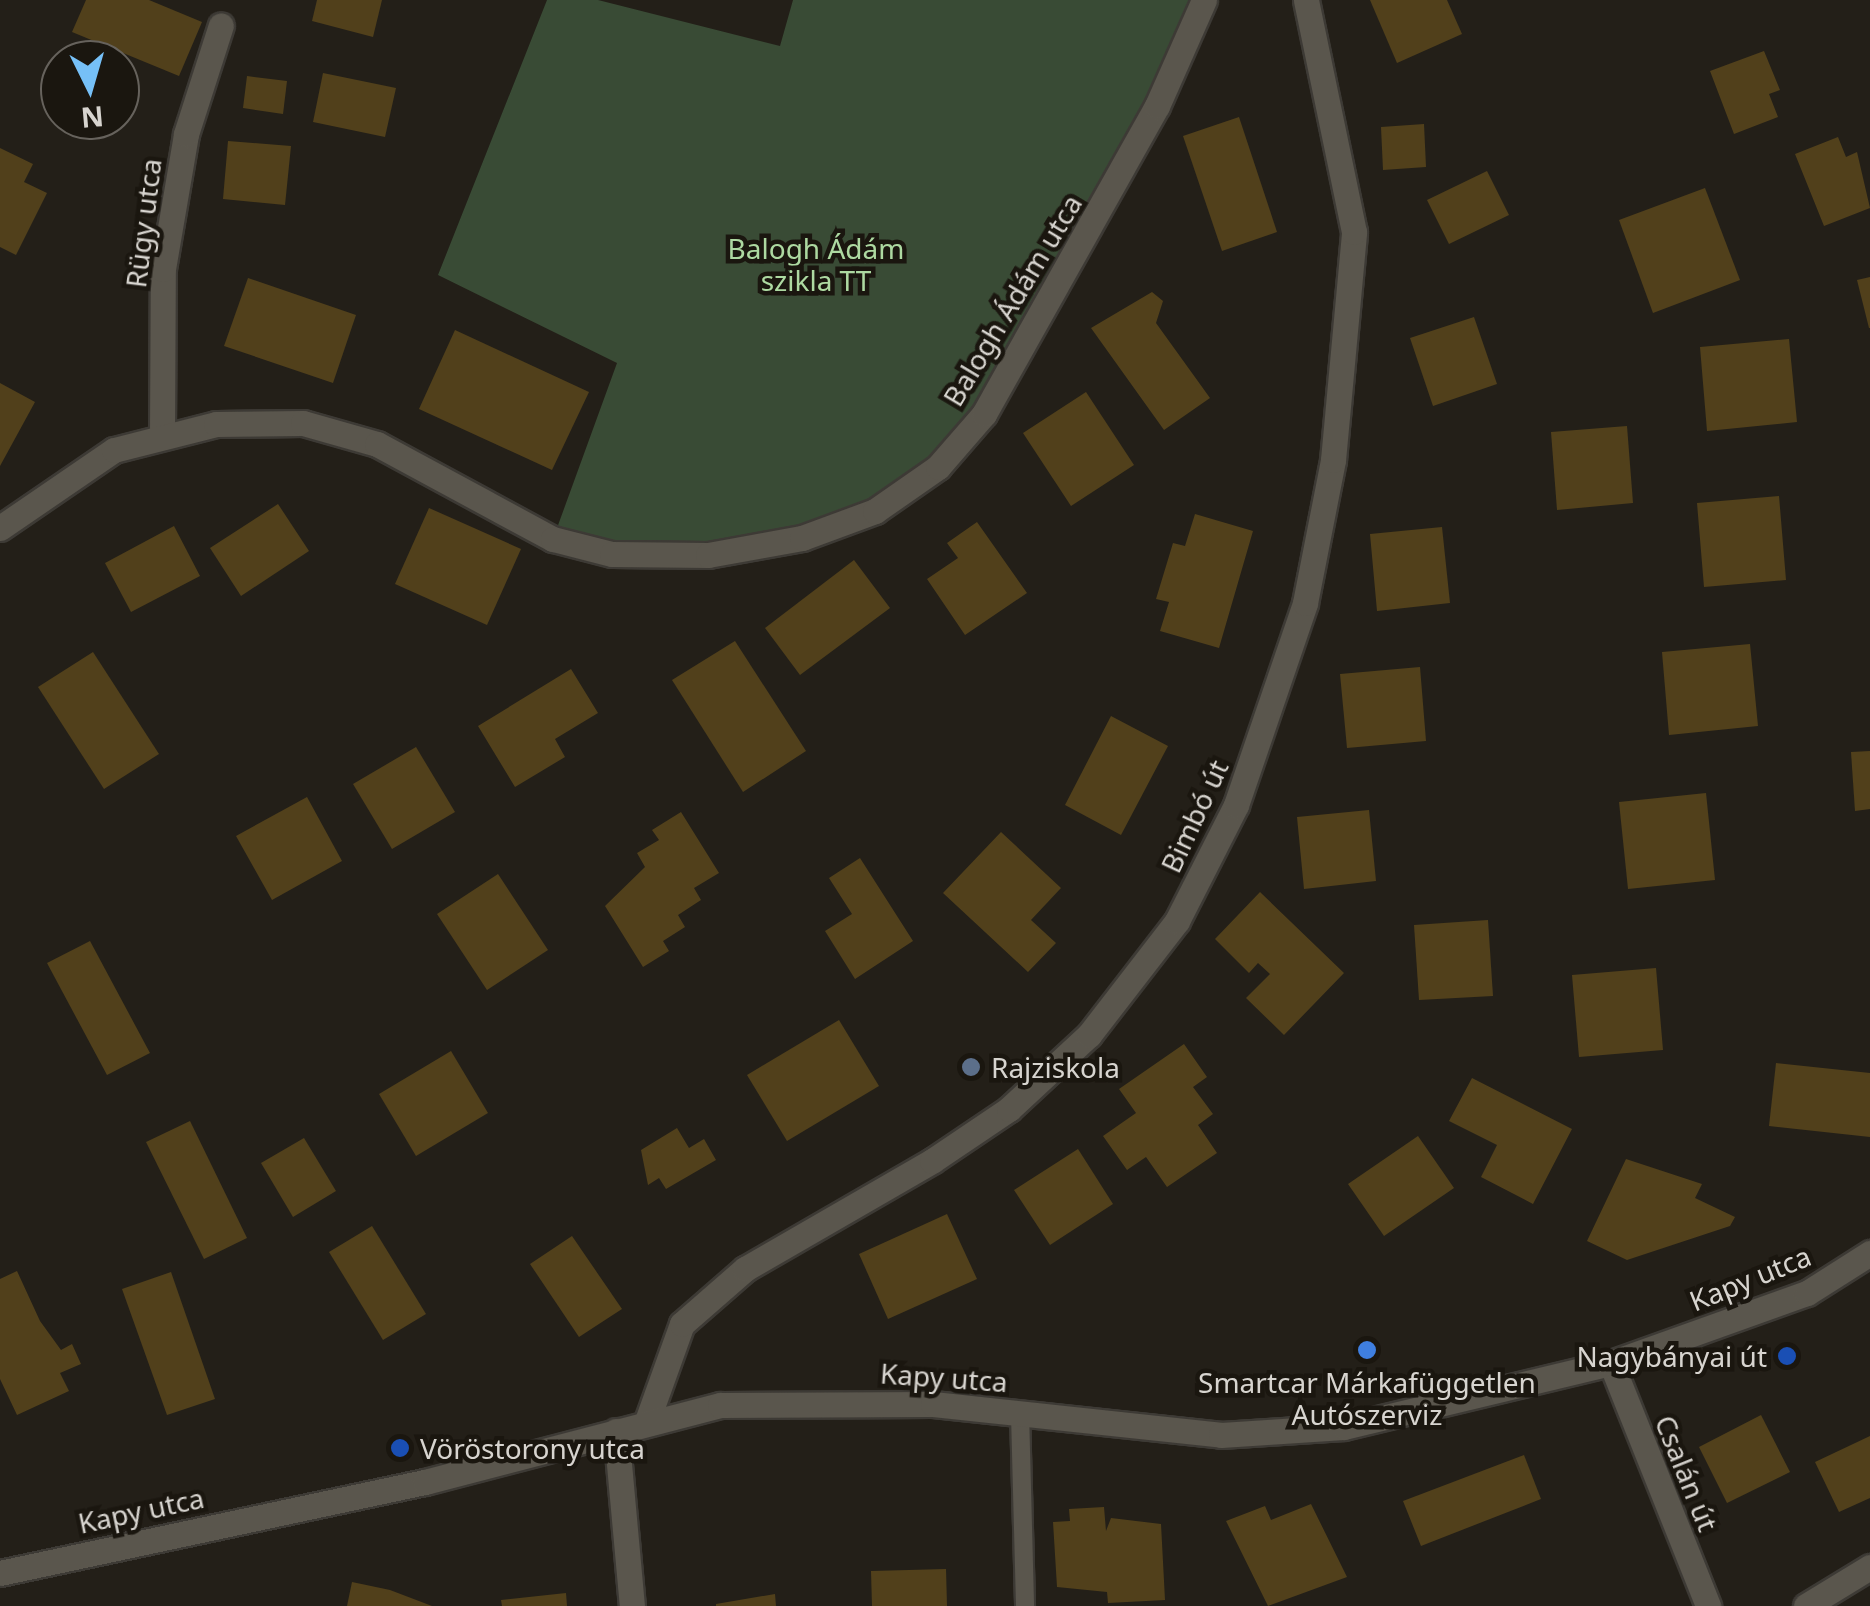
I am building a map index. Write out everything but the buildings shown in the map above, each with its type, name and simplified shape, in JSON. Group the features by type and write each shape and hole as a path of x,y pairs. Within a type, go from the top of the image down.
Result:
{"street":[{"name":"Balogh Ádám utca","path":"0,528 114,450 162,434 302,423 377,444 553,539 612,554 708,555 802,538 875,510 938,467 984,414 1157,106 1204,0"},
{"name":"Bimbó út","path":"647,1421 682,1324 745,1269 932,1162 1090,1035 1177,921 1236,805 1305,603 1333,460 1354,232 1329,83 1306,0"},
{"name":"Rügy utca","path":"162,434 163,269 186,134 221,24"},
{"name":"Kapy utca","path":"0,1574 425,1482 647,1421 788,1399 1020,1413 1221,1435 1344,1427 1611,1363 1807,1293 1870,1253"},
{"name":"Csalán út","path":"1611,1363 1708,1606"},
{"path":"616,1431 632,1606"},
{"path":"1806,1606 1870,1567"}],"lane":[{"path":"1020,1413 1025,1606"}],"green space":[{"name":"Balogh Ádám szikla TT","path":"547,0 598,0 780,46 793,0 1204,0 984,414 875,511 708,555 553,539 617,363 438,275"}],"place":[{"name":"Rajziskola","path":"971,1067"},
{"name":"Smartcar Márkafüggetlen Autószerviz","path":"1367,1350"},
{"name":"Nagybányai út","path":"1787,1356"},
{"name":"Vöröstorony utca","path":"400,1448"}]}
